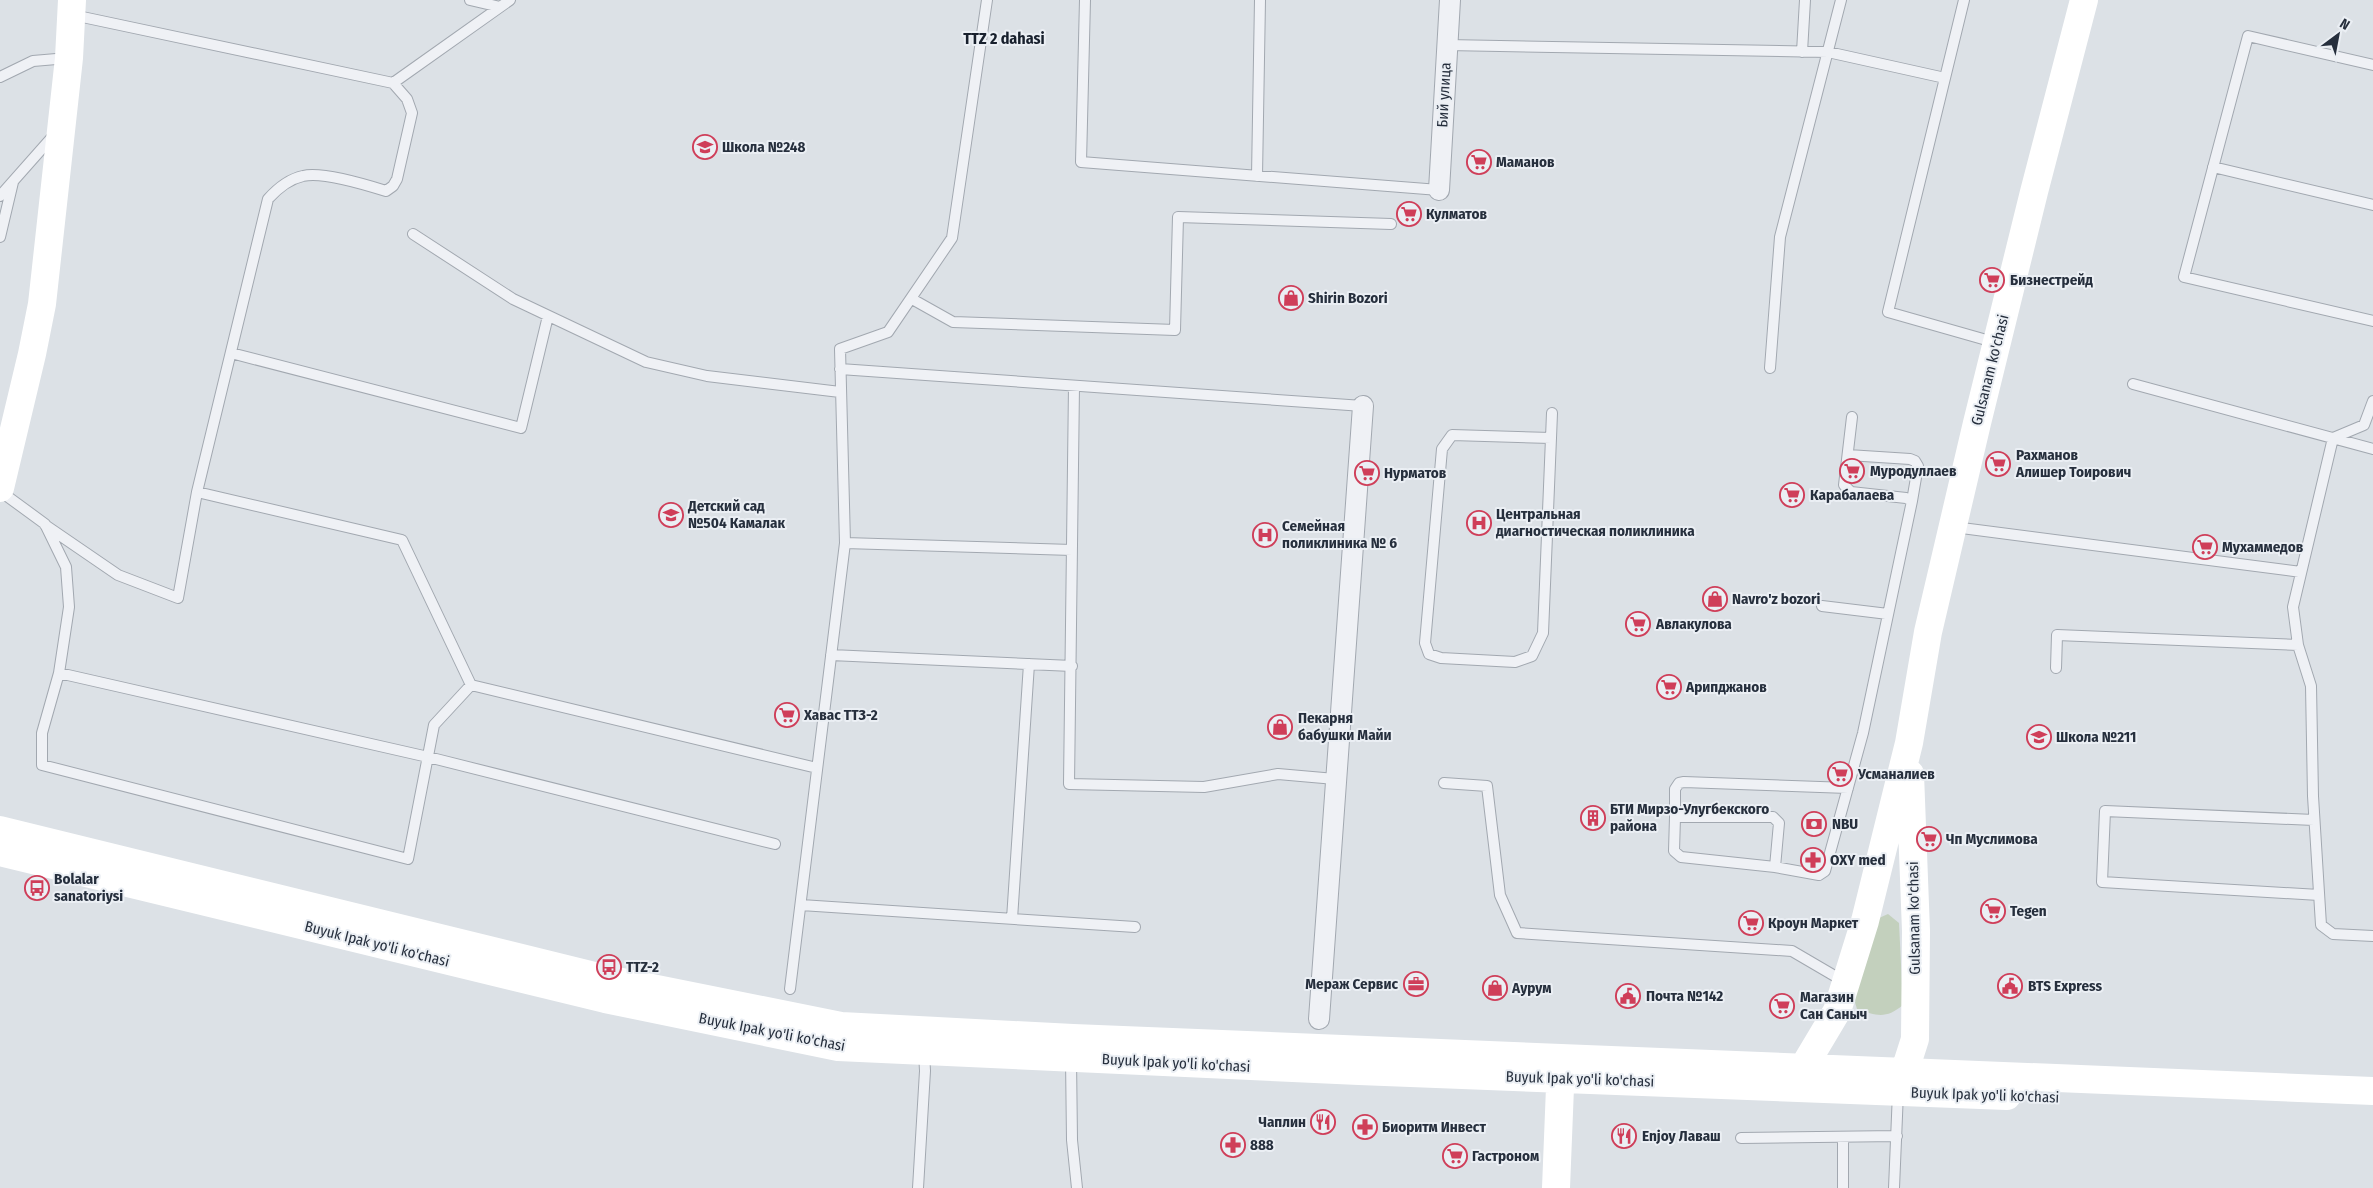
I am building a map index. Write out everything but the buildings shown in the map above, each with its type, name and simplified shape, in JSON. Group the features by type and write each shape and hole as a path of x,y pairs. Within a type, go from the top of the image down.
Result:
{"main road":[{"name":"Gulsanam ko'chasi","path":"1802,1078 1836,1011 1865,921 1909,743 1928,632 1997,343 2084,0"},
{"path":"0,490 42,304 69,58 72,7"},
{"name":"Gulsanam ko'chasi","path":"1901,1082 1915,1039 1916,931 1909,743"},
{"name":"Buyuk Ipak yo'li ko'chasi","path":"0,830 607,979 841,1026 1560,1068 1901,1082 2373,1109"},
{"name":"Buyuk Ipak yo'li ko'chasi","path":"0,852 605,999 838,1047 1071,1058 1560,1068"},
{"path":"1556,1188 1560,1068"},
{"name":"Buyuk Ipak yo'li ko'chasi","path":"1901,1082 2373,1091"}],"street":[{"name":"Бий улица","path":"1439,190 1450,0"},
{"path":"1319,1019 1363,406"}],"lane":[{"path":"470,0 500,8"},
{"path":"394,83 510,0"},
{"path":"790,989 845,543 840,349 888,332 952,238 987,0"},
{"path":"1084,0 1081,162 1439,190"},
{"path":"1257,176 1260,0"},
{"path":"1802,52 1805,0"},
{"path":"1770,368 1780,237 1841,0"},
{"path":"1964,0 1888,312 1997,343"},
{"path":"0,490 118,575 178,598 197,492 268,199 275,191 304,175 351,181 386,191 393,186 397,179 412,113 407,99 394,83 72,7"},
{"path":"2373,65 2248,36 2184,277 2373,321"},
{"path":"1448,45 1828,52 1945,78"},
{"path":"0,77 33,61 69,58"},
{"path":"0,196 62,126"},
{"path":"2213,167 2373,205"},
{"path":"0,237 13,181"},
{"path":"912,299 954,322 1175,330 1178,217 1391,224"},
{"path":"413,234 512,299 646,362 707,376 840,392"},
{"path":"231,353 522,428 548,316"},
{"path":"840,369 1363,406"},
{"path":"2133,384 2373,449"},
{"path":"1074,386 1072,666 1069,784 1204,788 1278,774 1335,779"},
{"path":"2333,438 2364,425 2373,401"},
{"path":"1551,438 1452,435 1442,449 1425,643 1429,654 1441,658 1514,662 1532,656 1543,633 1551,438 1552,413"},
{"path":"1852,417 1844,485 1846,489 1851,492 1906,498 1912,501"},
{"path":"2333,438 2292,607 2298,645 2311,686 2314,820 2321,925 2333,934 2373,936"},
{"path":"1848,455 1910,459 1915,461 1918,466 1863,733 1848,788 1823,873 1819,875 1774,867 1681,857 1674,851 1675,789 1684,782 1848,788"},
{"path":"197,492 402,540 471,685"},
{"path":"45,524 66,567 69,607 59,673 42,733 42,765 408,859 434,725 471,685"},
{"path":"1953,527 2301,572"},
{"path":"845,543 1072,550"},
{"path":"1822,606 1888,614"},
{"path":"2056,668 2057,635 2298,645"},
{"path":"831,655 1072,666"},
{"path":"1012,919 1029,664"},
{"path":"59,673 428,757 776,844"},
{"path":"471,685 817,768"},
{"path":"1444,783 1487,786 1500,894 1517,933 1792,951 1846,982"},
{"path":"2314,820 2104,811 2102,882 2319,895"},
{"path":"1675,817 1774,816 1779,822 1774,867"},
{"path":"801,904 1135,927"},
{"path":"918,1188 925,1071 924,1051"},
{"path":"1071,1058 1072,1140 1076,1188"},
{"path":"1894,1188 1901,1082"},
{"path":"1741,1138 1897,1136"},
{"path":"1843,1138 1843,1188"}],"green space":[{"path":"1888,914 1899,923 1903,1005 1891,1013 1876,1015 1857,1009 1854,999 1879,918"}],"place":[{"name":"Школа №248","path":"705,147"},
{"name":"Маманов","path":"1479,162"},
{"name":"Кулматов","path":"1409,214"},
{"name":"Бизнестрейд","path":"1992,280"},
{"name":"Shirin Bozori","path":"1291,298"},
{"name":"Рахманов Алишер Тоирович","path":"1998,464"},
{"name":"Муродуллаев","path":"1852,471"},
{"name":"Нурматов","path":"1367,473"},
{"name":"Карабалаева","path":"1792,495"},
{"name":"Детский сад №504 Камалак","path":"671,515"},
{"name":"Центральная диагностическая поликлиника","path":"1479,523"},
{"name":"Семейная поликлиника № 6","path":"1265,535"},
{"name":"Мухаммедов","path":"2205,547"},
{"name":"Navro'z bozori","path":"1715,599"},
{"name":"Авлакулова","path":"1638,624"},
{"name":"Арипджанов","path":"1669,687"},
{"name":"Хавас ТТЗ-2","path":"787,715"},
{"name":"Пекарня бабушки Майи","path":"1280,727"},
{"name":"Школа №211","path":"2039,737"},
{"name":"Усманалиев","path":"1840,774"},
{"name":"БТИ Мирзо-Улугбекского района","path":"1593,818"},
{"name":"NBU","path":"1814,824"},
{"name":"Чп Муслимова","path":"1929,839"},
{"name":"OXY med","path":"1813,860"},
{"name":"Bolalar sanatoriysi","path":"37,888"},
{"name":"Tegen","path":"1993,911"},
{"name":"Кроун Маркет","path":"1751,923"},
{"name":"TTZ-2","path":"609,967"},
{"name":"Мераж Сервис","path":"1416,984"},
{"name":"BTS Express","path":"2010,986"},
{"name":"Аурум","path":"1495,988"},
{"name":"Почта №142","path":"1628,996"},
{"name":"Магазин Сан Саныч","path":"1782,1006"},
{"name":"Чаплин","path":"1323,1122"},
{"name":"Биоритм Инвест","path":"1365,1127"},
{"name":"Enjoy Лаваш","path":"1624,1136"},
{"name":"888","path":"1233,1145"},
{"name":"Гастроном","path":"1455,1156"}],"district":[{"name":"TTZ 2 dahasi","path":"1004,38"}]}
